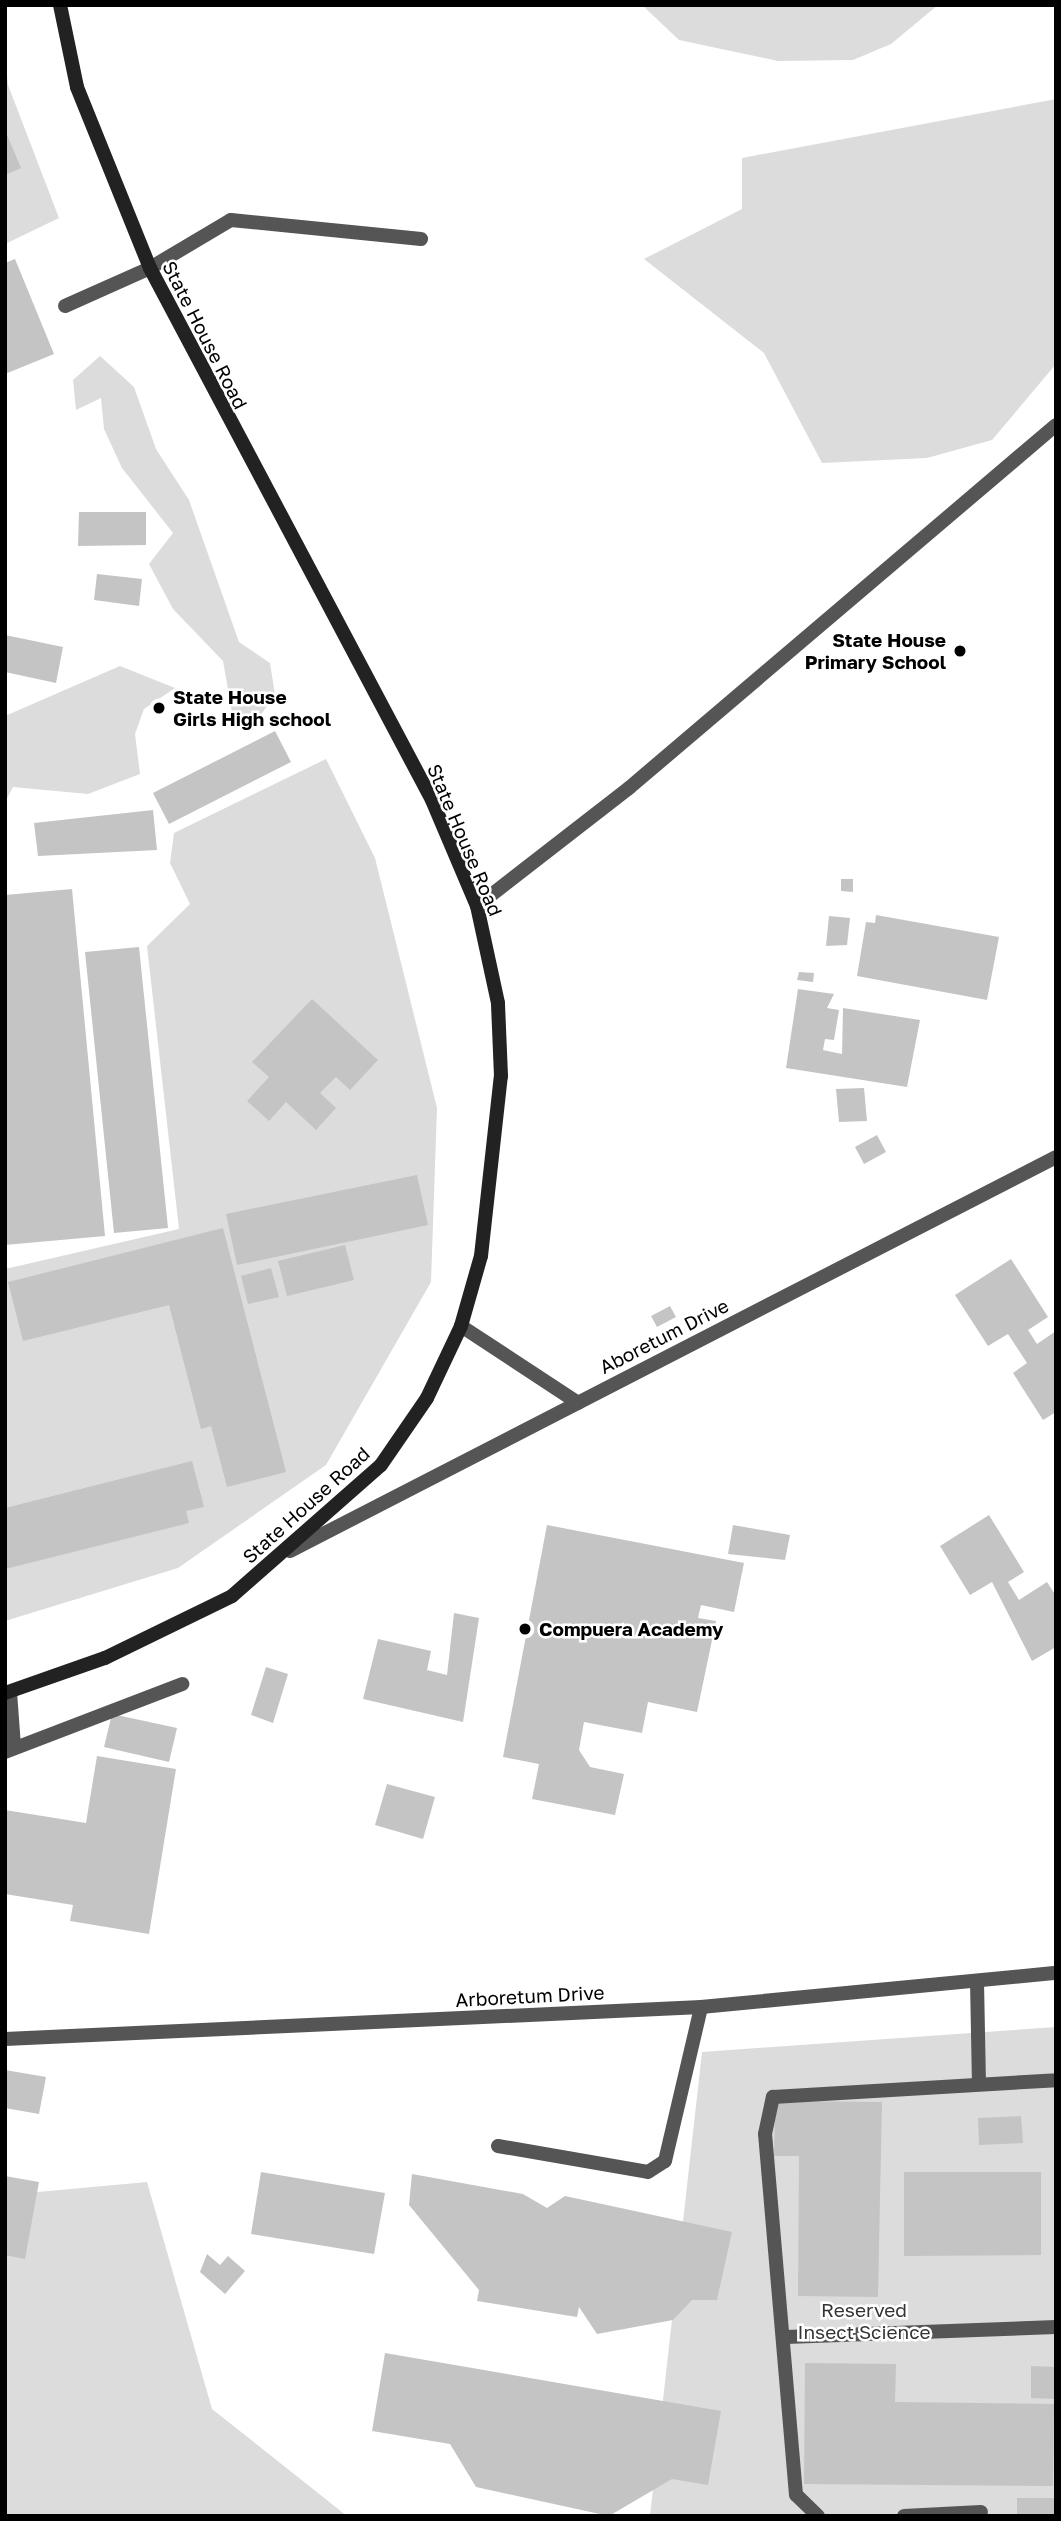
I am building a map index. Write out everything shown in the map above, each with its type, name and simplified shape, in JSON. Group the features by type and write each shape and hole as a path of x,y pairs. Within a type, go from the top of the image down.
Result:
{"street":[{"name":"State House Road","path":"7,1692 166,1630 232,1596 290,1551 381,1465 427,1398 461,1326 481,1256 501,1076 498,1003 477,906 432,800 149,268 77,87 60,5"},
{"path":"65,306 149,268 230,220 421,240"},
{"path":"477,906 629,788 1056,425"},
{"name":"Aboretum Drive","path":"290,1551 1056,1157"},
{"path":"461,1326 578,1403"},
{"path":"7,1692 10,1750 182,1684"},
{"name":"Arboretum Drive","path":"5,2039 701,2007 1056,1973"},
{"path":"977,1981 979,2081"},
{"path":"498,2146 648,2172 665,2161 701,2007"},
{"path":"818,2516 796,2495 786,2337 765,2134 773,2096 979,2081 1056,2080"},
{"path":"786,2337 1056,2327"},
{"path":"904,2516 981,2512"}],"green space":[{"path":"642,5 938,5 891,44 853,60 778,61 679,40"},
{"path":"5,60 8,85 59,218 5,244"},
{"path":"1056,99 1056,364 992,440 927,458 822,463 764,353 644,259 742,209 742,158"},
{"path":"100,356 134,387 156,449 189,500 239,642 270,663 275,695 260,716 233,718 223,661 173,609 149,564 173,533 122,468 104,429 101,398 76,410 73,380"},
{"path":"120,666 175,688 144,709 135,734 140,774 88,794 13,787 5,802 5,716"},
{"path":"326,759 375,858 437,1108 431,1282 326,1465 178,1568 5,1621 5,1269 179,1229 147,946 190,904 170,863 174,833"},
{"name":"Reserved Insect Science","path":"1056,2027 1056,2516 650,2516 702,2052"},
{"path":"147,2182 212,2409 347,2516 5,2516 5,2195"}],"building":[{"path":"5,130 21,168 5,175"},
{"path":"15,259 54,354 5,374 5,263"},
{"path":"79,512 146,512 146,545 78,546"},
{"path":"97,574 142,579 139,606 94,600"},
{"path":"5,635 63,647 56,683 5,672"},
{"path":"275,731 291,762 169,824 153,793"},
{"path":"153,810 157,850 38,856 34,823"},
{"path":"841,879 853,879 853,892 841,891"},
{"path":"72,889 105,1236 5,1245 5,895"},
{"path":"876,915 999,937 987,1000 857,976 866,922 875,923"},
{"path":"829,916 850,918 847,945 826,946"},
{"path":"139,947 168,1228 114,1233 85,952"},
{"path":"799,972 814,973 813,982 797,980"},
{"path":"798,989 834,994 827,1008 839,1010 834,1040 825,1039 823,1050 842,1054 843,1008 920,1020 907,1087 786,1068"},
{"path":"312,999 378,1060 350,1090 336,1077 320,1093 336,1108 316,1130 286,1102 269,1121 247,1101 269,1077 252,1062"},
{"path":"864,1088 867,1121 839,1122 836,1089"},
{"path":"877,1135 886,1152 864,1164 855,1147"},
{"path":"417,1175 428,1225 237,1265 226,1214"},
{"path":"223,1228 286,1472 227,1487 211,1426 201,1429 169,1305 23,1341 8,1282"},
{"path":"345,1245 354,1280 287,1296 278,1261"},
{"path":"1011,1259 1048,1317 1028,1330 1037,1344 1056,1331 1056,1412 1043,1420 1013,1373 1027,1363 1008,1334 988,1346 955,1295"},
{"path":"271,1268 279,1297 248,1304 241,1276"},
{"path":"670,1306 676,1317 657,1327 651,1316"},
{"path":"192,1461 204,1507 186,1511 189,1523 5,1569 5,1508"},
{"path":"989,1515 1024,1572 1008,1582 1019,1600 1047,1582 1056,1596 1056,1647 1032,1661 992,1582 970,1595 940,1546"},
{"path":"547,1525 744,1563 734,1612 701,1605 698,1618 716,1621 697,1712 648,1702 642,1733 584,1722 579,1750 590,1767 624,1774 615,1815 532,1799 539,1764 503,1757"},
{"path":"733,1525 790,1535 785,1560 728,1554"},
{"path":"454,1613 479,1618 463,1722 363,1699 378,1639 431,1651 427,1670 447,1675"},
{"path":"266,1667 288,1674 273,1723 251,1715"},
{"path":"112,1714 177,1728 169,1762 104,1747"},
{"path":"97,1756 176,1769 149,1934 70,1921 73,1905 5,1894 5,1810 86,1823"},
{"path":"387,1784 435,1797 423,1839 375,1825"},
{"path":"5,2070 46,2077 39,2114 5,2108"},
{"path":"775,2101 882,2102 878,2297 798,2296 799,2156 774,2156"},
{"path":"1021,2116 1023,2143 979,2145 978,2118"},
{"path":"261,2172 385,2193 374,2254 251,2234"},
{"path":"904,2172 1041,2172 1041,2255 904,2256"},
{"path":"412,2174 523,2194 547,2208 565,2196 732,2232 717,2300 692,2300 673,2320 597,2334 579,2307 577,2317 477,2301 479,2290 409,2205"},
{"path":"5,2176 39,2182 25,2259 5,2255"},
{"path":"207,2254 220,2265 228,2256 245,2271 225,2294 200,2272"},
{"path":"385,2353 721,2411 708,2485 672,2479 609,2516 476,2487 450,2444 372,2431"},
{"path":"805,2363 896,2364 895,2402 1054,2404 1053,2486 804,2484"},
{"path":"1031,2366 1056,2367 1056,2399 1031,2398"},
{"path":"1017,2498 1056,2498 1056,2516 1017,2516"}],"place":[{"name":"State House Primary School","path":"960,651"},
{"name":"State House Girls High school","path":"159,708"},
{"name":"Compuera Academy","path":"525,1629"}]}
